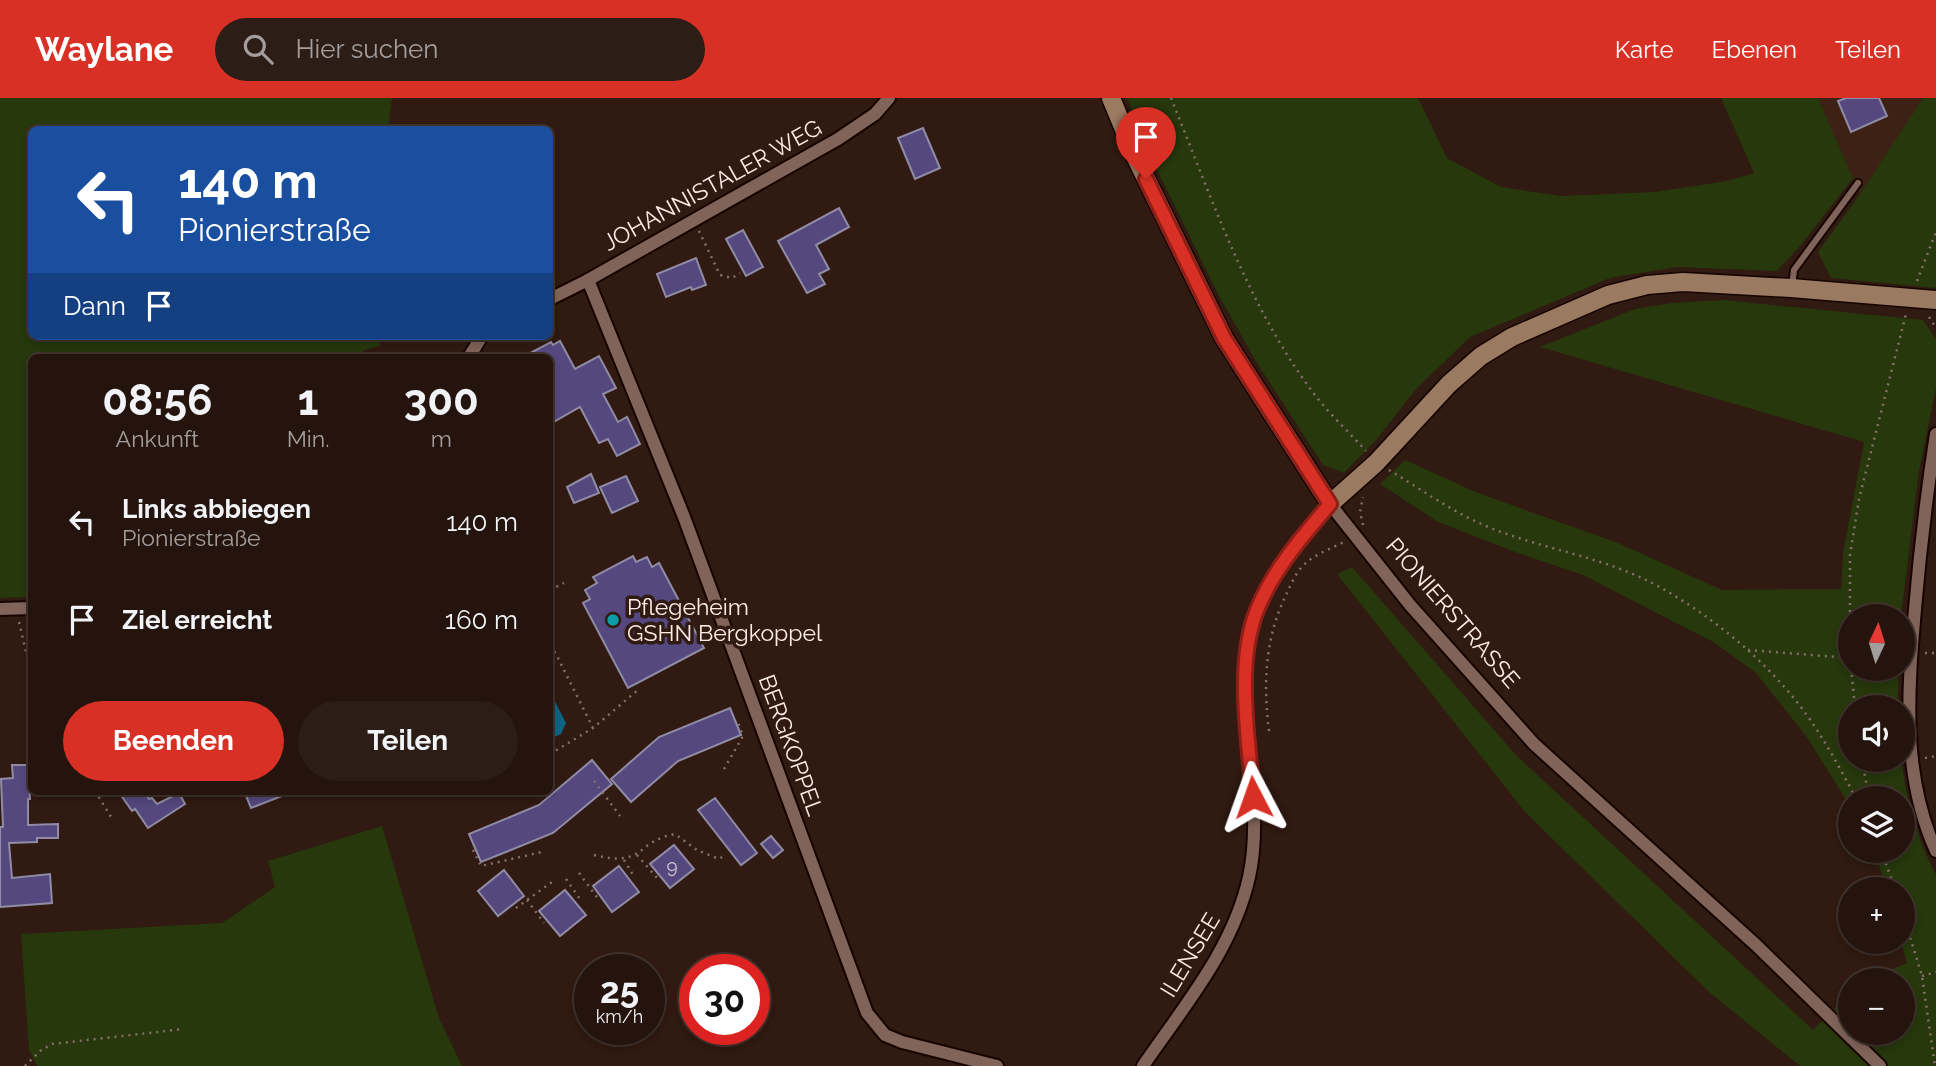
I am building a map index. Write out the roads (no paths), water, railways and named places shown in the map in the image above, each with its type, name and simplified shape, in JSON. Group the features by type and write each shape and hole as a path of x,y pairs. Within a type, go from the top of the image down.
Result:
{"street":[{"name":"JOHANNISTALER WEG","path":"553,297 838,139 874,114 890,98"},
{"name":"PIONIERSTRASSE","path":"1111,98 1135,156 1224,338 1330,504 1355,536 1410,605 1534,744 1756,944 1880,1066"},
{"name":"BERGKOPPEL","path":"588,279 684,517 867,1013 885,1035 902,1042 997,1066"},
{"path":"1330,504 1376,463 1449,384 1481,356 1512,337 1608,295 1647,285 1683,282 1910,298 1930,306"},
{"path":"1936,434 1917,576 1908,703 1911,760 1927,831 1936,851"},
{"name":"ILENSEE","path":"1143,1066 1220,954 1236,921 1249,876 1255,822 1246,700 1247,651 1256,611 1274,575 1330,504"},
{"path":"0,609 28,608"}],"lane":[{"path":"1791,288 1794,270 1858,183"}],"water":[{"path":"553,698 566,723 561,734 553,738"}],"place":[{"name":"Pflegeheim GSHN Bergkoppel","path":"613,620"}]}
